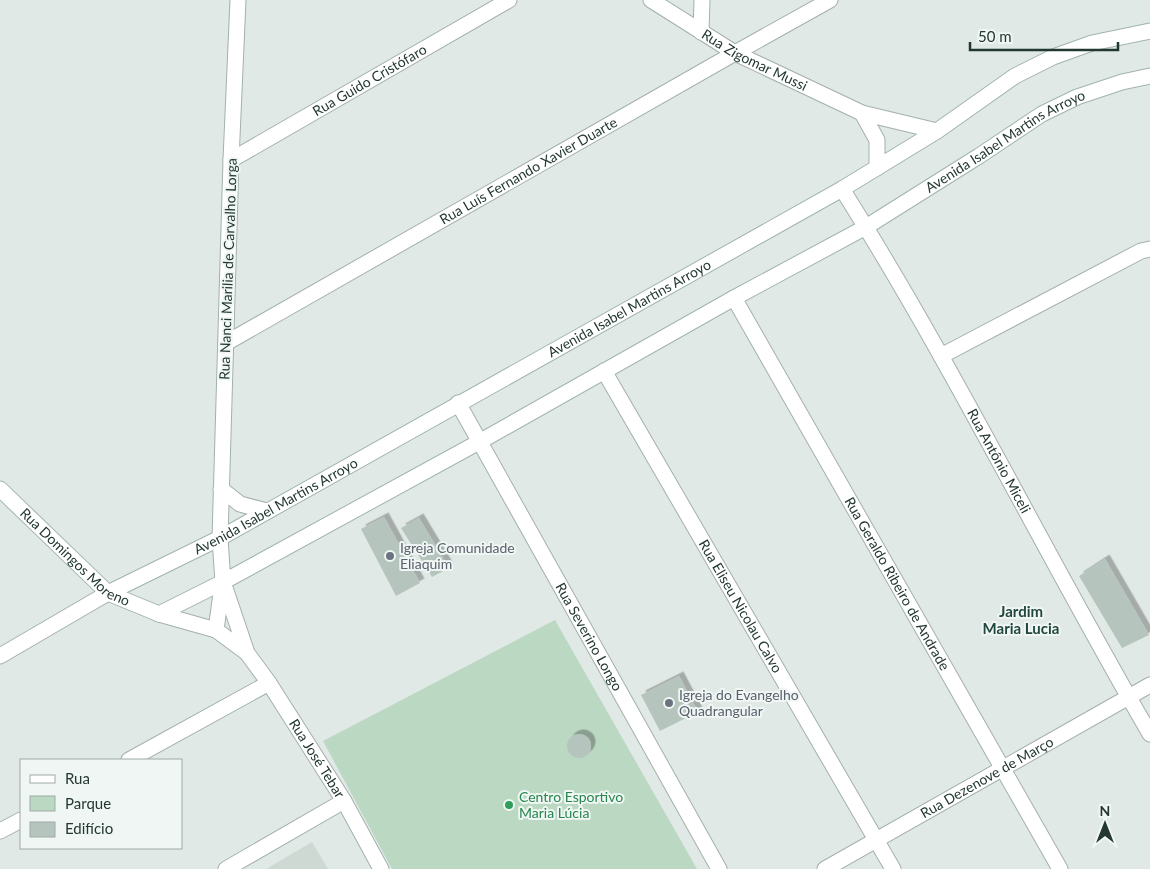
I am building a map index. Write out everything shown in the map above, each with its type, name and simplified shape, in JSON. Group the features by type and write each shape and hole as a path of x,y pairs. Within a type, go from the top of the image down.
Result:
{"street":[{"name":"Rua Nanci Marilia de Carvalho Lorga","path":"223,582 220,538 221,489 238,0"},
{"name":"Rua Guido Cristófaro","path":"231,160 509,0"},
{"name":"Rua Zigomar Mussi","path":"651,0 735,53 862,113 937,131"},
{"path":"701,32 702,0"},
{"name":"Rua Luís Fernando Xavier Duarte","path":"226,343 830,0"},
{"name":"Avenida Isabel Martins Arroyo","path":"0,656 108,593 220,538 842,189 937,131 1015,76 1053,57 1092,44 1150,30"},
{"name":"Avenida Isabel Martins Arroyo","path":"159,614 223,582 479,442 734,298 866,227 1042,114 1077,97 1122,82 1150,76"},
{"path":"862,113 877,140 877,168"},
{"name":"Rua Antônio Miceli","path":"842,189 941,356 1150,734"},
{"path":"941,356 1141,251 1150,249"},
{"name":"Rua Geraldo Ribeiro de Andrade","path":"734,298 1060,869"},
{"name":"Rua Eliseu Nicolau Calvo","path":"604,371 893,869"},
{"name":"Rua Severino Longo","path":"458,403 719,869"},
{"path":"221,489 240,504 267,511"},
{"name":"Rua Domingos Moreno","path":"1,491 108,593 159,614"},
{"path":"216,630 223,582"},
{"name":"Rua José Tebar","path":"223,582 247,652 269,683 344,801 381,869"},
{"name":"Rua José Tebar","path":"159,614 216,630 247,652"},
{"path":"131,759 269,683"},
{"name":"Rua Dezenove de Março","path":"825,869 1150,685"},
{"path":"226,869 344,801"},
{"path":"0,832 20,821"}],"shaded area":[{"path":"312,842 328,869 266,869"}],"green space":[{"name":"Centro Esportivo Maria Lúcia","path":"555,620 697,869 392,869 323,741"}],"building":[{"name":"Igreja Comunidade Eliaquim","path":"384,517 420,583 396,596 361,529"},
{"path":"419,518 449,568 432,577 401,528"},
{"path":"1105,559 1149,635 1122,648 1079,576"},
{"name":"Igreja do Evangelho Quadrangular","path":"679,676 698,712 660,731 641,695"},
{"path":"579,734 587,738 591,746 587,754 579,758 571,754 567,746 571,738"}],"place":[{"name":"Igreja Comunidade Eliaquim","path":"390,556"},
{"name":"Igreja do Evangelho Quadrangular","path":"669,703"},
{"name":"Centro Esportivo Maria Lúcia","path":"509,805"}],"district":[{"name":"Jardim Maria Lucia","path":"1021,620"}]}
